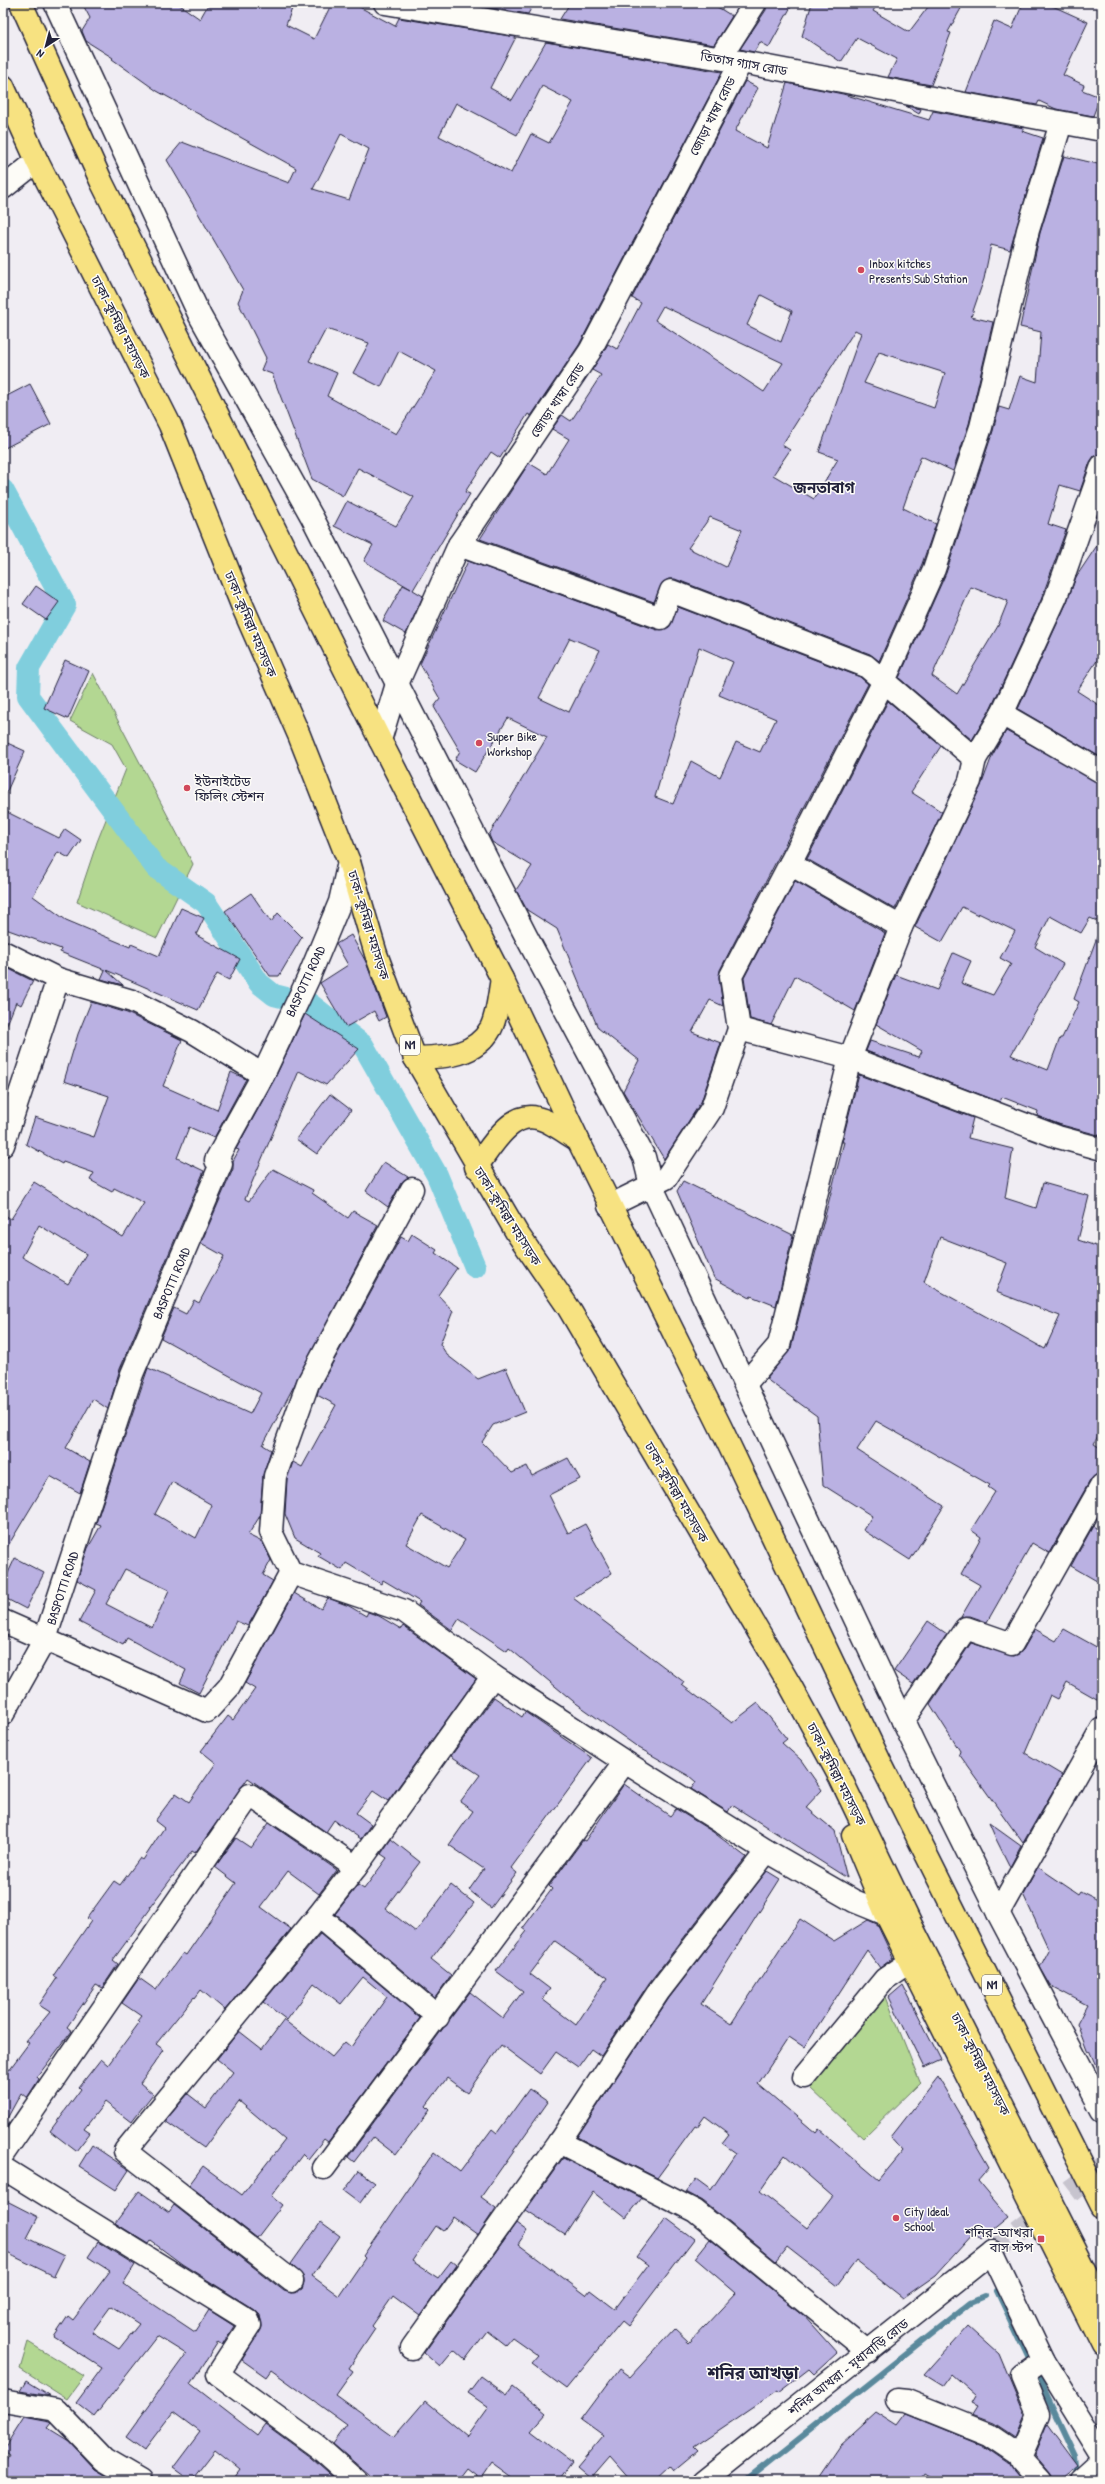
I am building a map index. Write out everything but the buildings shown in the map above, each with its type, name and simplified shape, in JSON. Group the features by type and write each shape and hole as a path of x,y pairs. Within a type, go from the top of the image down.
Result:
{"highway":[{"name":"N1","path":"21,3 102,183 380,740 502,979 609,1206 720,1426 881,1764 1102,2206"},
{"name":"ঢাকা–কুমিল্লা মহাসড়ক","path":"3,86 37,161 170,425 242,605 299,735 349,862 376,954 415,1058 476,1167 517,1233 568,1307 790,1685 840,1777 910,1923 1102,2303"},
{"path":"3,108 37,161"},
{"path":"415,1058 450,1057 472,1049 491,1028 502,979"},
{"path":"476,1167 510,1126 522,1118 538,1118 578,1140"},
{"path":"790,1685 886,1914 1102,2345"}],"street":[{"path":"55,3 200,316 312,518 526,936 644,1157 651,1185 903,1721 998,1913 1102,2110"},
{"name":"তিতাস গ্যাস রোড","path":"385,3 731,60 1102,130"},
{"name":"জোড়া খাম্বা রোড","path":"380,740 397,684 459,545 590,351 731,60 754,3"},
{"path":"609,1206 666,1178 712,1108 739,1029 732,976 884,681 934,569 981,427 1028,230 1061,123"},
{"path":"3,188 37,161"},
{"path":"745,1384 779,1345 850,1058 901,927 970,781 975,759 1002,714 1056,597 1102,466"},
{"path":"459,545 661,618 671,590 866,666 975,759"},
{"path":"1002,714 1102,772"},
{"name":"BASPOTTI ROAD","path":"3,1714 45,1639 132,1374 221,1164 216,1160 263,1075 308,979 340,902 349,862"},
{"path":"790,864 901,927"},
{"path":"3,952 58,979 132,1001 192,1031 263,1075"},
{"path":"3,1146 58,979"},
{"path":"739,1029 850,1058 1058,1137 1102,1149"},
{"path":"412,1189 308,1383 275,1476 271,1532 291,1573 404,1611 493,1676 625,1762 767,1851 854,1901 886,1914"},
{"path":"903,1721 966,1628 1012,1644 1102,1485"},
{"path":"3,1621 207,1711 229,1687 291,1573"},
{"path":"292,2281 125,2151 318,1916 356,1867 493,1676"},
{"path":"998,1913 1102,1729"},
{"path":"324,2168 438,2017 625,1762"},
{"path":"3,2154 250,1795 356,1867"},
{"path":"412,2348 559,2142 659,1991 767,1851"},
{"path":"318,1916 438,2017"},
{"path":"804,2077 885,1979 910,1962"},
{"path":"559,2142 695,2212 868,2352"},
{"path":"3,2168 248,2320 250,2325 218,2374 318,2447 356,2481"},
{"name":"শনির আখরা - মৃধাবাড়ি রোড","path":"715,2477 992,2252 1044,2361"},
{"path":"1020,2455 1038,2414 1022,2376 1044,2361 1102,2455"},
{"path":"897,2400 907,2400 989,2434 1020,2455 1022,2461 1040,2481"},
{"path":"3,2401 56,2410 104,2460 140,2481"},
{"path":"1082,2481 1102,2464"}],"green space":[{"path":"93,673 193,864 157,938 77,902 97,842 126,769 112,744 70,721"},
{"path":"886,1997 920,2082 863,2138 810,2088"},
{"path":"28,2342 84,2376 67,2399 20,2369"}],"waterway":[{"path":"3,490 65,605 29,668 28,696 156,868 206,903 259,983 274,995 310,1004 363,1045 437,1175 475,1267"},
{"path":"997,2291 1075,2456 1077,2478"},
{"path":"746,2481 971,2302 985,2296"}],"tunnel":[{"path":"992,2252 1102,2167"}],"place":[{"name":"Inbox kitches Presents Sub Station","path":"861,270"},
{"name":"Super Bike Workshop","path":"479,743"},
{"name":"ইউনাইটেড ফিলিং স্টেশন","path":"187,788"},
{"name":"City Ideal School","path":"896,2218"},
{"name":"শনির-আখরা বাস স্টপ","path":"1041,2239"}],"district":[{"name":"জনতাবাগ","path":"824,488"},
{"name":"শনির আখড়া","path":"753,2373"}]}
